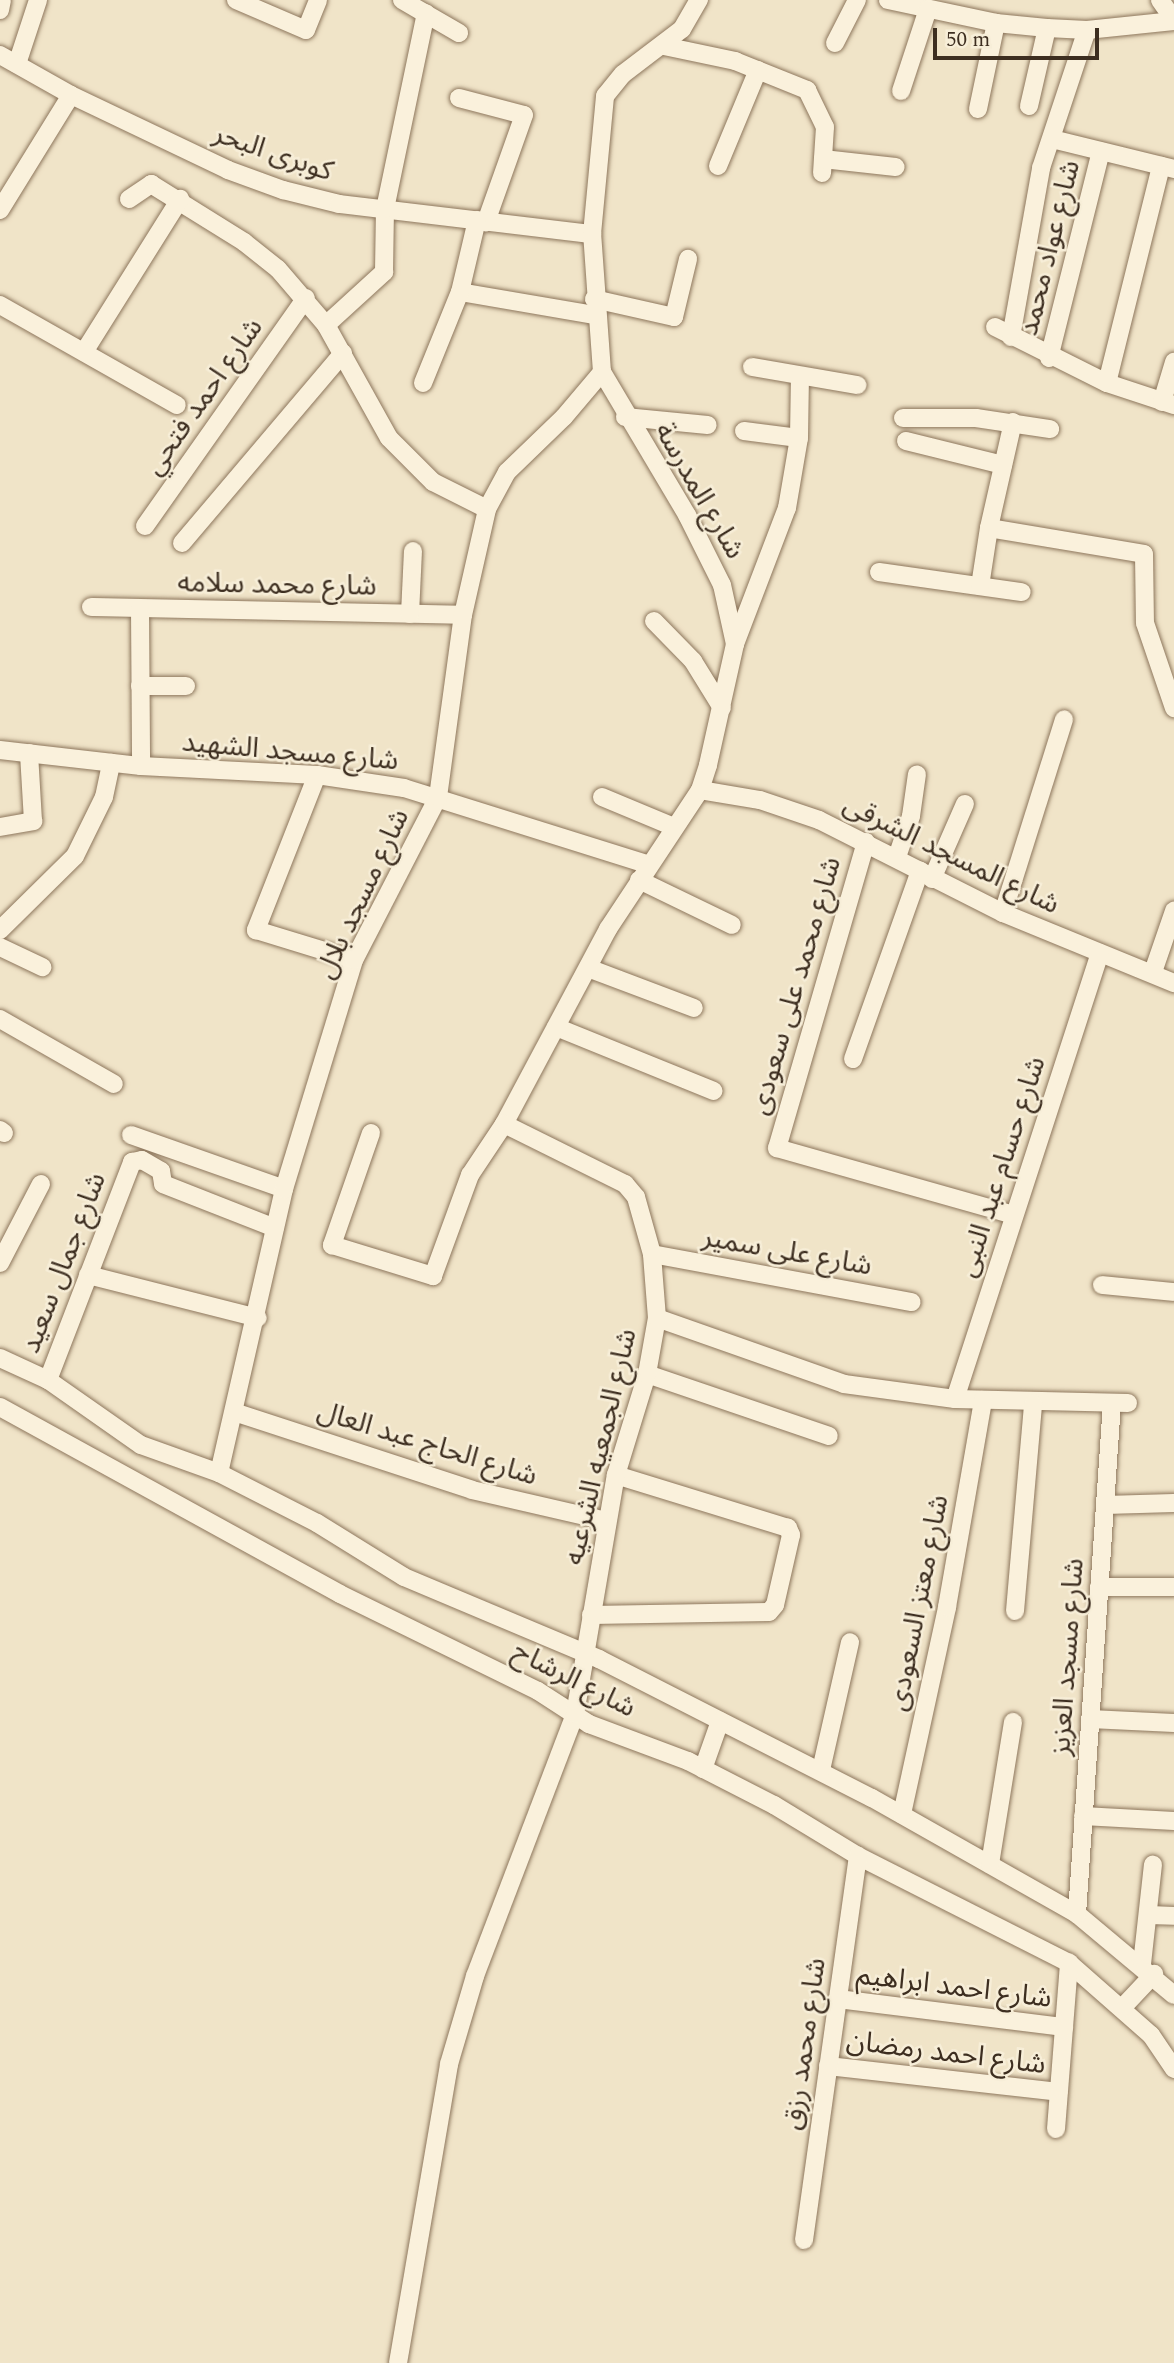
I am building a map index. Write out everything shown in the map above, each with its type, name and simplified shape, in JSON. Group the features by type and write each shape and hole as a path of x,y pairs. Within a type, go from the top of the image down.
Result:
{"street":[{"path":"0,10 2,0"},
{"path":"17,64 38,0"},
{"path":"236,0 306,30 318,0"},
{"path":"402,0 459,33"},
{"name":"شارع المدرسة","path":"371,1133 332,1245 431,1277 438,1273 453,1215 470,1175 504,1124 588,968 644,872 700,790 722,708 735,644 722,585 687,514 625,417 602,372 595,307 592,234 605,96 623,74 664,46 691,17 699,0"},
{"path":"835,43 857,0"},
{"path":"888,0 996,23 1047,29 1087,30 1170,11"},
{"path":"901,91 928,9"},
{"path":"326,325 382,278 385,209 426,13"},
{"path":"978,109 996,23"},
{"path":"1029,106 1047,29"},
{"path":"1011,337 1041,168 1087,30"},
{"path":"664,46 712,54 758,69 807,90 825,127 822,166 896,167"},
{"name":"كوبرى البحر","path":"0,55 71,95 228,170 283,190 385,209 592,234"},
{"path":"718,166 758,69"},
{"path":"0,210 71,95"},
{"path":"424,383 460,292 482,221 524,115 459,98"},
{"path":"1052,139 1167,167 1107,383"},
{"name":"شارع عواد محمد","path":"1049,358 1101,151"},
{"path":"129,199 148,184 180,199 261,254 306,298 326,325 371,413 410,462 442,487 486,509"},
{"path":"84,352 180,199"},
{"path":"460,292 674,317 688,259"},
{"name":"شارع احمد فتحي","path":"145,526 306,298"},
{"path":"0,305 177,405"},
{"path":"995,327 1049,358 1107,383 1168,404 1174,362"},
{"path":"182,543 342,353"},
{"path":"752,367 857,385"},
{"name":"شارع مسجد بلال","path":"219,1473 258,1318 284,1189 354,960 438,797 463,615 486,509 507,472 564,417 602,372"},
{"path":"735,644 780,530 799,438 800,376"},
{"path":"625,417 708,425"},
{"path":"903,418 1013,422 1050,429"},
{"path":"980,586 989,528 1013,422"},
{"path":"744,430 799,438"},
{"path":"906,441 1003,466"},
{"path":"989,528 1142,552 1147,562 1146,623 1167,659 1174,708"},
{"path":"410,614 413,551"},
{"path":"879,572 1022,592"},
{"name":"شارع محمد سلامه","path":"91,607 463,615"},
{"path":"139,608 141,766"},
{"path":"654,621 693,661 722,708"},
{"path":"140,686 186,686"},
{"path":"1003,913 1064,719"},
{"name":"شارع مسجد الشهيد","path":"0,750 141,766 317,775 438,797 644,872 732,925"},
{"path":"0,827 33,821 29,753"},
{"path":"0,930 75,856 92,828 111,763"},
{"path":"897,857 911,816 917,774"},
{"path":"317,775 256,930 354,960"},
{"name":"شارع المسجد الشرقى","path":"700,790 760,800 866,842 1003,913 1153,972 1174,983"},
{"path":"602,797 674,827"},
{"path":"853,1059 926,875 965,804"},
{"name":"شارع محمد على سعودى","path":"866,842 777,1145 782,1152 1013,1215"},
{"path":"1153,972 1174,911"},
{"path":"0,947 43,967"},
{"name":"شارع حسام عبد النبى","path":"955,1399 1100,953"},
{"path":"588,968 694,1008"},
{"path":"0,1019 114,1084"},
{"path":"556,1027 714,1091"},
{"name":"شارع الجمعيه الشرعيه","path":"398,2363 449,2064 475,1976 575,1707 606,1521 616,1475 647,1374 657,1318 652,1254 636,1197 625,1184 504,1124"},
{"path":"131,1135 284,1189"},
{"name":"شارع جمال سعيد","path":"48,1380 130,1164 142,1160 161,1171 163,1184 275,1228"},
{"path":"0,1263 41,1184"},
{"name":"شارع على سمير","path":"652,1254 912,1302"},
{"path":"88,1275 258,1318"},
{"path":"1102,1285 1174,1292"},
{"path":"657,1318 844,1384 955,1399 1033,1404 1015,1611"},
{"name":"شارع الرشاح","path":"0,1358 48,1380 141,1445 219,1473 317,1523 404,1577 584,1659 718,1728 821,1770 1077,1914 1174,1995"},
{"path":"647,1374 829,1436"},
{"name":"شارع معتز السعودى","path":"902,1814 947,1607 983,1400"},
{"name":"شارع مسجد العزيز","path":"1033,1404 1120,1403 1105,1504 1077,1914"},
{"name":"شارع الرشاح","path":"0,1407 340,1594 575,1707 607,1732 706,1762 858,1856 1069,1963 1127,2003 1174,2069"},
{"name":"شارع الحاج عبد العال","path":"234,1412 480,1492 606,1521"},
{"path":"591,1615 769,1612 775,1605 791,1535 788,1528 616,1475"},
{"path":"1105,1504 1174,1503"},
{"path":"1099,1587 1174,1587"},
{"path":"821,1770 850,1642"},
{"path":"1090,1719 1174,1723"},
{"path":"989,1864 1013,1722"},
{"path":"706,1762 718,1728"},
{"path":"1083,1816 1174,1821"},
{"name":"شارع محمد رزق","path":"804,2240 858,1856"},
{"path":"1127,2003 1148,1973 1153,1865"},
{"path":"1149,1915 1174,1916"},
{"path":"1056,2129 1069,1963"},
{"name":"شارع احمد ابراهيم","path":"838,1999 1064,2027"},
{"name":"شارع احمد رمضان","path":"828,2066 1059,2092"}]}
